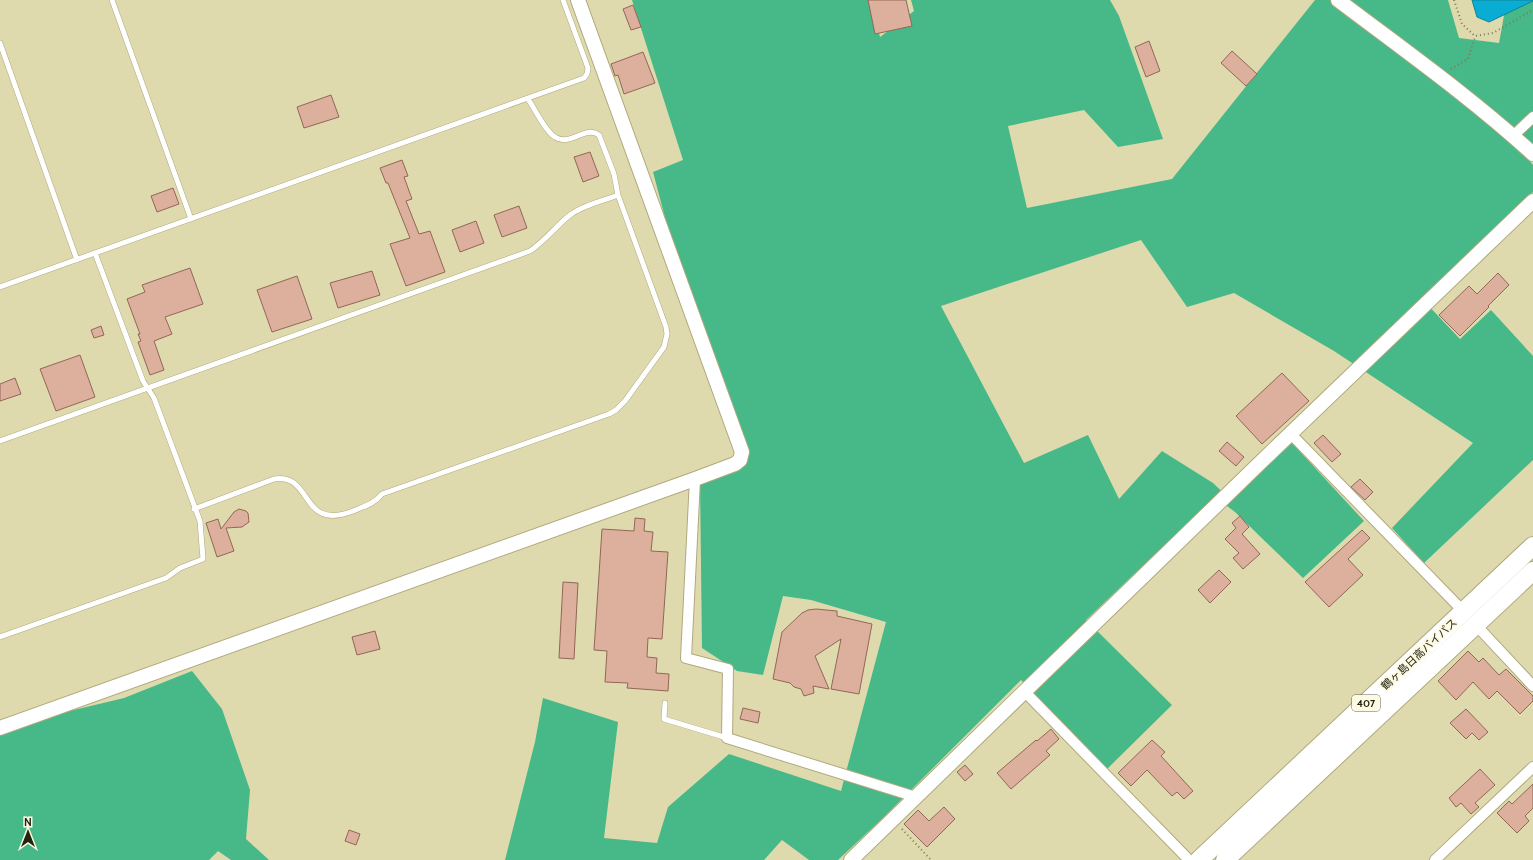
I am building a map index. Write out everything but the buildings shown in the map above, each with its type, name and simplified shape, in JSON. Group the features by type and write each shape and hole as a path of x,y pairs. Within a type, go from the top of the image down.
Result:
{"highway":[{"name":"鶴ヶ島日高バイパス","path":"1199,860 1533,546"},
{"name":"鶴ヶ島日高バイパス","path":"1225,860 1533,571"}],"street":[{"path":"0,728 695,479 735,464 740,460 742,452 578,0"},
{"path":"1338,0 1439,76 1533,154"},
{"path":"1513,136 1533,117"},
{"path":"851,860 1290,433 1533,201"},
{"path":"1290,433 1464,612"},
{"path":"695,479 686,658 728,669 727,738 916,797"},
{"path":"1476,625 1533,686"},
{"path":"1025,692 1189,860"},
{"path":"1435,860 1533,767"}],"lane":[{"path":"112,0 190,219"},
{"path":"0,287 584,78 587,74 588,68 563,0"},
{"path":"0,43 77,260"},
{"path":"194,508 280,478 292,481 298,485 309,504 314,509 328,515 342,516 375,502 382,494 609,414 616,410 624,401 664,346 667,334 666,327 618,195 614,174 599,135 590,132 567,140 556,138 550,134 528,98"},
{"path":"0,441 530,251 539,245 570,215 580,209 618,195"},
{"path":"0,637 166,578 180,568 203,559 200,521 154,398 143,381 95,253"},
{"path":"665,703 664,719 727,738"}],"path":[{"path":"1454,0 1462,24 1475,36"},
{"path":"1475,36 1493,33 1533,10"},
{"path":"1439,76 1468,59 1475,36"},
{"path":"893,820 931,860"}],"green space":[{"path":"632,0 871,0 880,37 914,11 911,0 1110,0 1119,16 1163,139 1118,147 1084,110 1008,126 1027,208 1172,179 1315,0 1448,0 1459,38 1499,43 1505,10 1533,0 1533,152 1527,158 1533,165 1533,192 1423,300 1460,339 1491,310 1533,356 1533,460 1424,563 1392,528 1473,443 1334,351 1234,293 1187,307 1141,240 941,306 1024,463 1088,435 1119,499 1162,451 1213,483 1231,500 1292,443 1364,521 1303,578 1235,512 1215,497 1086,620 1172,705 1107,769 1021,680 884,817 838,860 809,860 782,840 764,860 505,860 535,742 543,698 618,722 604,838 657,843 668,807 729,754 841,791 886,622 811,600 783,596 763,675 737,671 702,648 700,481 747,461 672,244 653,172 683,160"},
{"path":"192,671 222,709 250,790 246,839 269,860 231,860 218,851 209,860 0,860 0,735 32,720 124,698"}],"water":[{"path":"1472,0 1533,1 1489,22 1477,17"}]}
